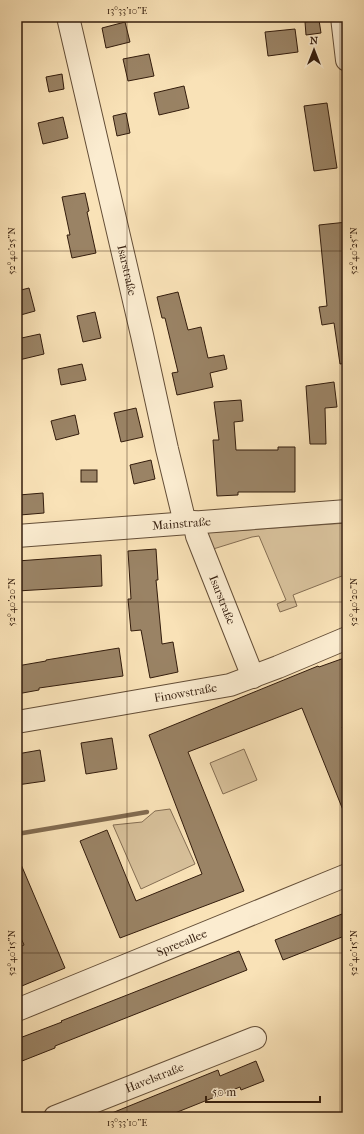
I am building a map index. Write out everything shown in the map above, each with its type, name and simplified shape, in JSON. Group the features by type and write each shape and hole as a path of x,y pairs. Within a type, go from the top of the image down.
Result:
{"street":[{"name":"Isarstraße","path":"68,17 167,449 190,522 197,536 253,677"},
{"path":"342,17 347,60"},
{"name":"Mainstraße","path":"17,536 347,511"},
{"name":"Finowstraße","path":"17,722 230,685 347,638"},
{"name":"Spreeallee","path":"17,1010 347,875"},
{"name":"Havelstraße","path":"55,1117 255,1038"}],"shaded area":[{"path":"347,523 347,574 293,595 297,606 280,612 277,604 286,600 259,536 210,550 203,533"},
{"path":"244,749 257,780 223,794 210,763"},
{"path":"170,809 195,864 141,889 113,825 142,822 155,811"}],"building":[{"path":"319,20 321,33 306,35 305,22"},
{"path":"125,22 130,42 106,48 102,28"},
{"path":"295,29 298,52 268,56 265,32"},
{"path":"149,54 154,76 128,81 123,59"},
{"path":"62,74 64,89 49,92 46,77"},
{"path":"184,86 189,108 159,115 154,93"},
{"path":"327,103 337,168 314,171 304,106"},
{"path":"126,113 130,133 117,136 113,116"},
{"path":"63,117 68,138 43,144 38,123"},
{"path":"85,193 89,211 87,212 96,253 72,258 67,235 70,235 62,197"},
{"path":"347,222 347,250 345,250 347,268 347,363 340,364 334,323 322,325 319,307 327,306 319,225"},
{"path":"29,288 35,311 17,316 17,291"},
{"path":"178,292 188,330 201,327 208,358 224,355 227,369 210,373 213,387 177,395 172,373 178,372 165,318 162,318 157,297"},
{"path":"95,312 101,338 83,342 77,316"},
{"path":"40,334 44,354 19,360 17,339"},
{"path":"82,364 86,380 61,385 58,369"},
{"path":"334,382 337,407 325,408 326,444 310,444 306,386"},
{"path":"241,400 243,421 234,422 236,450 278,450 278,447 295,447 295,492 238,492 238,495 217,496 213,440 219,440 214,402"},
{"path":"136,408 143,437 121,442 114,413"},
{"path":"75,415 79,434 56,440 51,421"},
{"path":"151,460 155,479 134,484 130,465"},
{"path":"81,470 97,470 97,482 81,482"},
{"path":"43,493 44,513 20,515 19,495"},
{"path":"156,549 158,580 156,580 162,644 173,642 178,672 150,678 141,630 131,631 128,599 131,599 128,551"},
{"path":"101,555 102,586 17,591 17,561"},
{"path":"119,648 123,676 39,688 39,690 17,694 17,666"},
{"path":"347,657 347,726 342,727 347,739 347,820 302,708 188,752 244,891 120,938 80,841 107,830 136,901 202,874 149,735 318,666 319,667"},
{"path":"112,738 117,769 86,774 81,743"},
{"path":"40,750 45,781 17,785 17,754"},
{"path":"17,855 65,968 17,988 17,948 24,945 17,929"},
{"path":"342,914 347,926 347,935 283,960 275,940"},
{"path":"239,951 247,970 55,1046 55,1048 17,1063 17,1039"},
{"path":"256,1061 264,1081 241,1090 240,1087 165,1117 102,1117 218,1070 220,1076"}],"waterway":[{"path":"17,834 147,812"}]}
